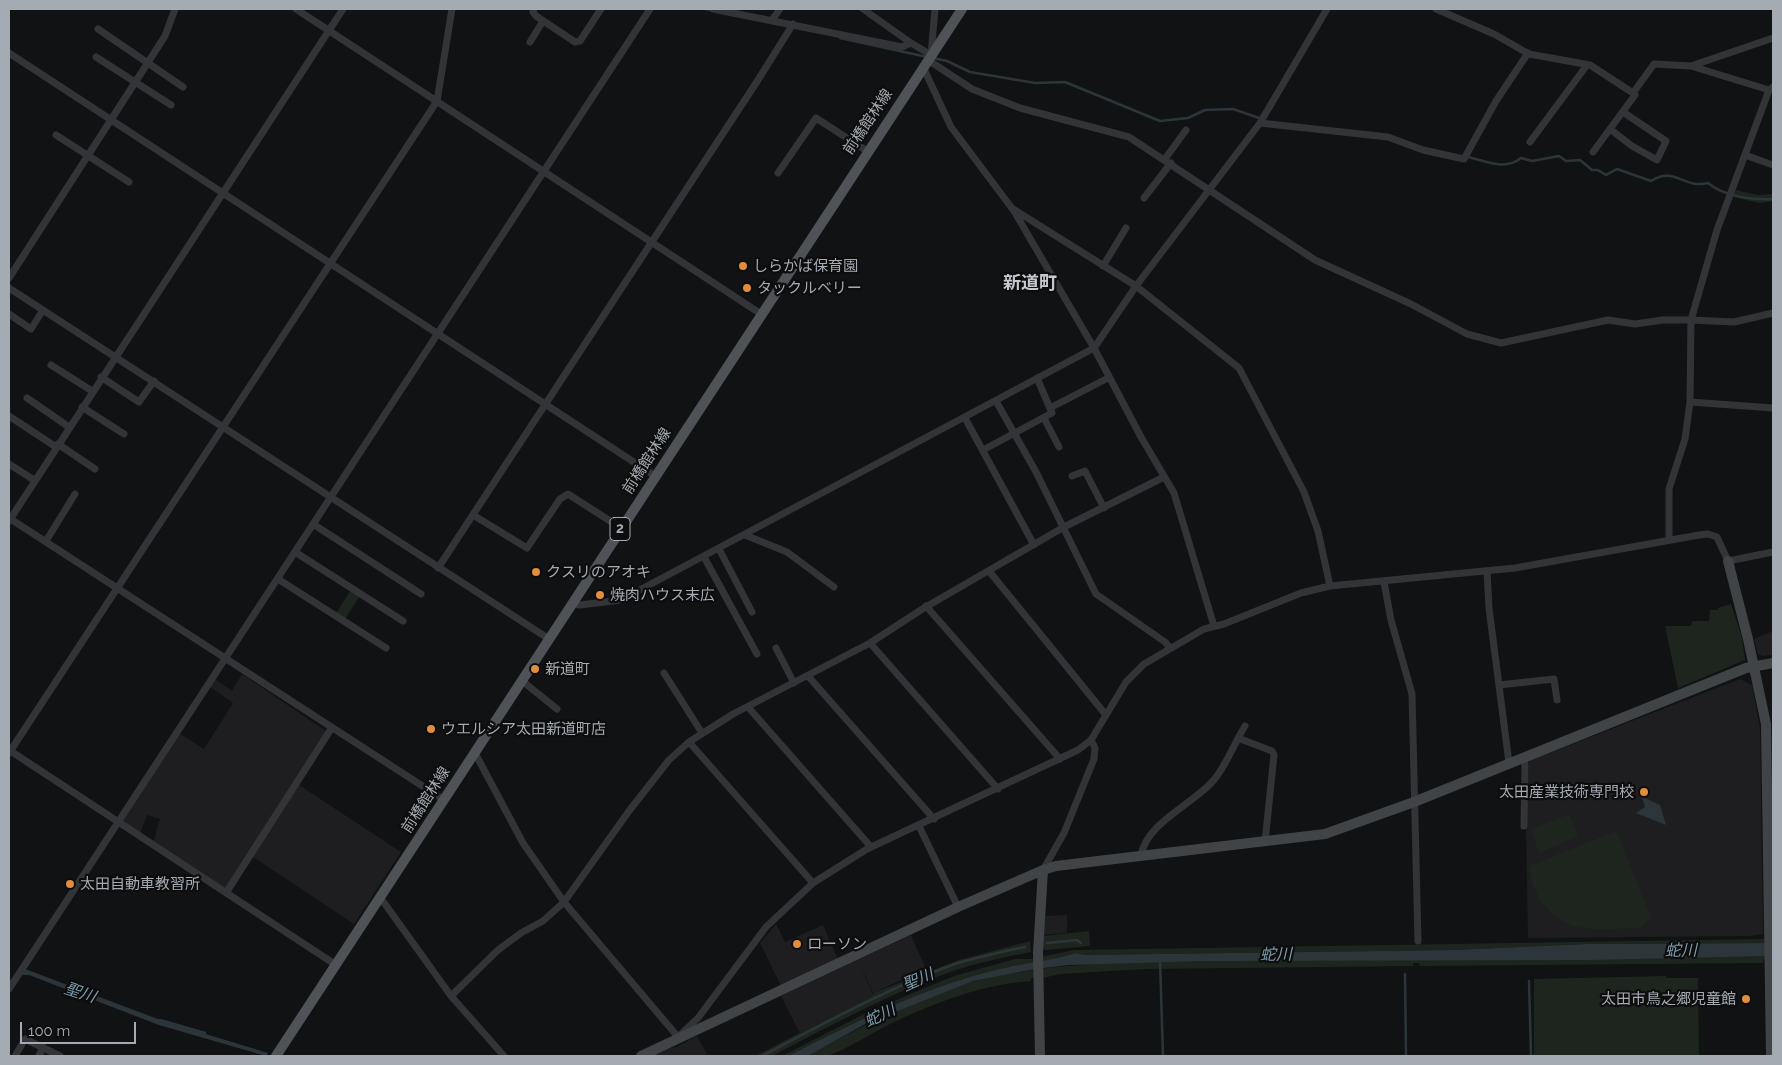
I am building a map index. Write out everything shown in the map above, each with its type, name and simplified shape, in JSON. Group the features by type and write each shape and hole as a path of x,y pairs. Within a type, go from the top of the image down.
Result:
{"main road":[{"name":"前橋館林線","path":"276,1056 867,151 962,9"}],"street":[{"path":"9,278 165,36 175,9"},
{"path":"296,9 761,314"},
{"path":"343,9 9,519 117,587 331,729 444,800"},
{"path":"336,966 119,822 9,752 437,101 452,9"},
{"path":"534,9 533,12 543,21 575,42 580,41 601,9"},
{"path":"9,989 650,9"},
{"path":"713,9 902,47 910,43"},
{"path":"772,20 780,9"},
{"path":"863,9 910,43 927,61 972,89 1020,108 1129,137 1315,260 1411,304 1467,334 1501,343 1608,320 1635,324 1663,320 1734,322 1773,313"},
{"path":"935,9 927,61 951,127 1011,207 1094,348 1108,378 1174,494 1214,626"},
{"path":"571,604 580,606 620,600 719,550 1094,348 1136,286 1260,123 1327,9"},
{"path":"1436,9 1454,12 1528,53 1588,65 1633,93"},
{"path":"530,42 543,21"},
{"path":"438,568 793,24"},
{"path":"98,29 182,87"},
{"path":"1691,66 1773,38"},
{"path":"9,53 655,476"},
{"path":"1260,123 1388,137 1423,150 1464,159 1496,101 1528,53"},
{"path":"96,57 171,105"},
{"path":"1593,152 1635,95 1633,93 1654,64 1691,66 1771,89 1744,155 1717,230 1691,320 1690,402 1685,438 1669,489 1669,540"},
{"path":"1530,142 1588,65"},
{"path":"1610,129 1632,146 1657,160 1666,141 1622,112"},
{"path":"778,173 816,118 867,151"},
{"path":"1144,198 1186,130"},
{"path":"56,135 129,182"},
{"path":"1744,155 1772,162"},
{"path":"1011,207 1136,286 1239,368 1304,492 1318,531 1330,586"},
{"path":"1104,266 1126,228"},
{"path":"9,288 332,496 438,568 549,639"},
{"path":"9,314 31,329 43,310"},
{"path":"51,365 92,390"},
{"path":"102,377 139,402 154,381"},
{"path":"983,450 1052,413 1037,378"},
{"path":"1050,408 1108,378"},
{"path":"27,398 69,427"},
{"path":"996,401 1016,434 1096,594 1165,642 1170,648"},
{"path":"1690,402 1773,408"},
{"path":"82,407 124,434"},
{"path":"9,416 95,469"},
{"path":"965,418 1034,545"},
{"path":"1044,418 1059,447"},
{"path":"9,464 34,480"},
{"path":"1072,476 1085,471 1104,508"},
{"path":"451,996 498,950 521,933 544,921 564,902 669,760 688,742 748,707 870,643 926,606 1064,527 1164,477"},
{"path":"46,541 76,494"},
{"path":"473,515 528,548 560,499 568,494 621,528"},
{"path":"313,524 421,594"},
{"path":"678,1038 698,1018 766,927 813,883 871,847 1078,750 1091,740 1136,670 1204,629 1301,593 1330,586 1487,571 1708,534 1713,535 1722,544 1728,561 1766,724 1771,1056"},
{"path":"745,535 787,552 834,586"},
{"path":"719,550 752,612"},
{"path":"296,552 404,621"},
{"path":"1728,561 1773,552"},
{"path":"704,557 758,654"},
{"path":"989,571 1106,715"},
{"path":"1487,571 1489,608 1509,763"},
{"path":"278,579 386,648"},
{"path":"1384,582 1391,620 1412,694 1418,941"},
{"path":"926,606 1060,759"},
{"path":"870,643 998,789"},
{"path":"776,648 794,683"},
{"path":"641,1056 958,906 1043,870 1056,866 1325,834 1414,802 1754,666 1773,662"},
{"path":"664,673 702,733"},
{"path":"808,676 934,819"},
{"path":"1500,685 1554,679 1557,700"},
{"path":"521,680 556,708"},
{"path":"748,707 871,847"},
{"path":"1141,856 1142,849 1157,828 1216,778 1245,726"},
{"path":"226,893 331,729"},
{"path":"1238,738 1272,751 1274,755 1265,842"},
{"path":"1040,1056 1038,956 1043,870 1064,833 1094,759 1095,748 1091,740"},
{"path":"688,742 813,883"},
{"path":"475,753 523,843 564,902 678,1038"},
{"path":"1523,757 1525,764 1524,826"},
{"path":"919,826 958,906"},
{"path":"380,897 385,901 451,996 504,1056"},
{"path":"15,1056 25,1039 60,1056"},
{"path":"39,1056 43,1047"}],"shaded area":[{"path":"1736,190 1757,195 1773,194 1773,201 1759,203 1733,197"},
{"path":"352,588 361,594 344,621 335,615"},
{"path":"1731,604 1742,638 1745,660 1678,688 1665,626 1691,626 1692,621 1709,621 1710,610 1718,610 1718,608"},
{"path":"1773,631 1773,655 1763,656 1758,654 1754,639"},
{"path":"242,674 326,731 281,800 287,803 299,785 401,852 354,924 253,857 225,889 153,843 160,819 147,815 140,834 122,822 179,733 204,749 233,703 210,687 215,679 232,691"},
{"name":"太田産業技術専門校","path":"1740,679 1752,685 1760,728 1763,934 1751,936 1528,938 1526,828 1529,761"},
{"path":"1569,814 1578,836 1539,853 1531,830"},
{"path":"1616,831 1651,918 1641,928 1587,928 1574,926 1563,921 1552,913 1539,898 1532,880 1530,866"},
{"path":"1067,915 1067,933 1043,935 1044,916"},
{"name":"ローソン","path":"776,924 785,942 823,925 838,959 781,986 760,943"},
{"path":"1089,931 1090,946 1045,950 1042,948 1044,936"},
{"path":"911,935 926,969 873,993 859,962 873,995 800,1033 781,996"},
{"path":"1763,939 1773,941 1773,943 1587,944 1453,950 1085,955 1075,953 975,975 948,984 893,1005 788,1056 782,1056 870,1011 954,976 1015,959 1031,959 1074,950"},
{"path":"1030,941 1031,952 974,965 932,979 863,1010 772,1056 755,1056 873,995 873,993 959,960"},
{"path":"1773,956 1773,959 1764,959 1763,963 1420,966 1419,963 1413,963 1413,966 1146,969 1060,974 1043,978 1042,976 1031,978 1031,981 977,990 925,1008 835,1053 827,1056 808,1056 889,1013 931,994 974,981 1059,967 1102,963 1189,960"},
{"path":"1666,976 1666,978 1698,978 1699,1056 1534,1056 1534,979"},
{"path":"697,1036 708,1056 652,1056 666,1049 677,1047"}],"water":[{"path":"1642,797 1660,805 1666,825 1636,813 1645,807"},
{"name":"蛇川","path":"1773,943 1773,956 1587,960 1201,961 1069,965 1035,969 973,981 867,1023 808,1056 788,1056 893,1005 920,994 975,975 1075,953 1085,955 1453,950 1587,944"},
{"path":"25,969 163,1021 268,1053 266,1056 159,1025 29,975 22,975"}],"waterway":[{"path":"705,9 712,10"},
{"path":"840,38 927,57"},
{"path":"933,58 947,61 970,72 1035,83 1065,82 1160,121 1188,118 1205,110 1233,109 1262,119"},
{"path":"1468,157 1488,163 1508,164 1521,158 1532,161 1559,156 1566,161 1580,160 1592,170 1598,170 1606,175 1617,169 1651,181 1667,176 1692,183 1708,183 1722,192 1739,197 1773,199"},
{"name":"聖川","path":"1047,943 1077,940 1081,943"},
{"name":"聖川","path":"762,1056 857,1007 930,973 964,961 1025,947"},
{"path":"1160,960 1163,1056"},
{"path":"1405,974 1406,1056"},
{"path":"1529,981 1531,1056"},
{"name":"聖川","path":"160,1020 205,1033"}],"place":[{"name":"しらかば保育園","path":"743,266"},
{"name":"タックルベリー","path":"747,288"},
{"name":"クスリのアオキ","path":"536,572"},
{"name":"焼肉ハウス末広","path":"600,595"},
{"name":"新道町","path":"535,669"},
{"name":"ウエルシア太田新道町店","path":"431,729"},
{"name":"太田産業技術専門校","path":"1644,792"},
{"name":"太田自動車教習所","path":"70,884"},
{"name":"ローソン","path":"797,944"},
{"name":"太田市鳥之郷児童館","path":"1746,999"}],"district":[{"name":"新道町","path":"1030,284"}]}
